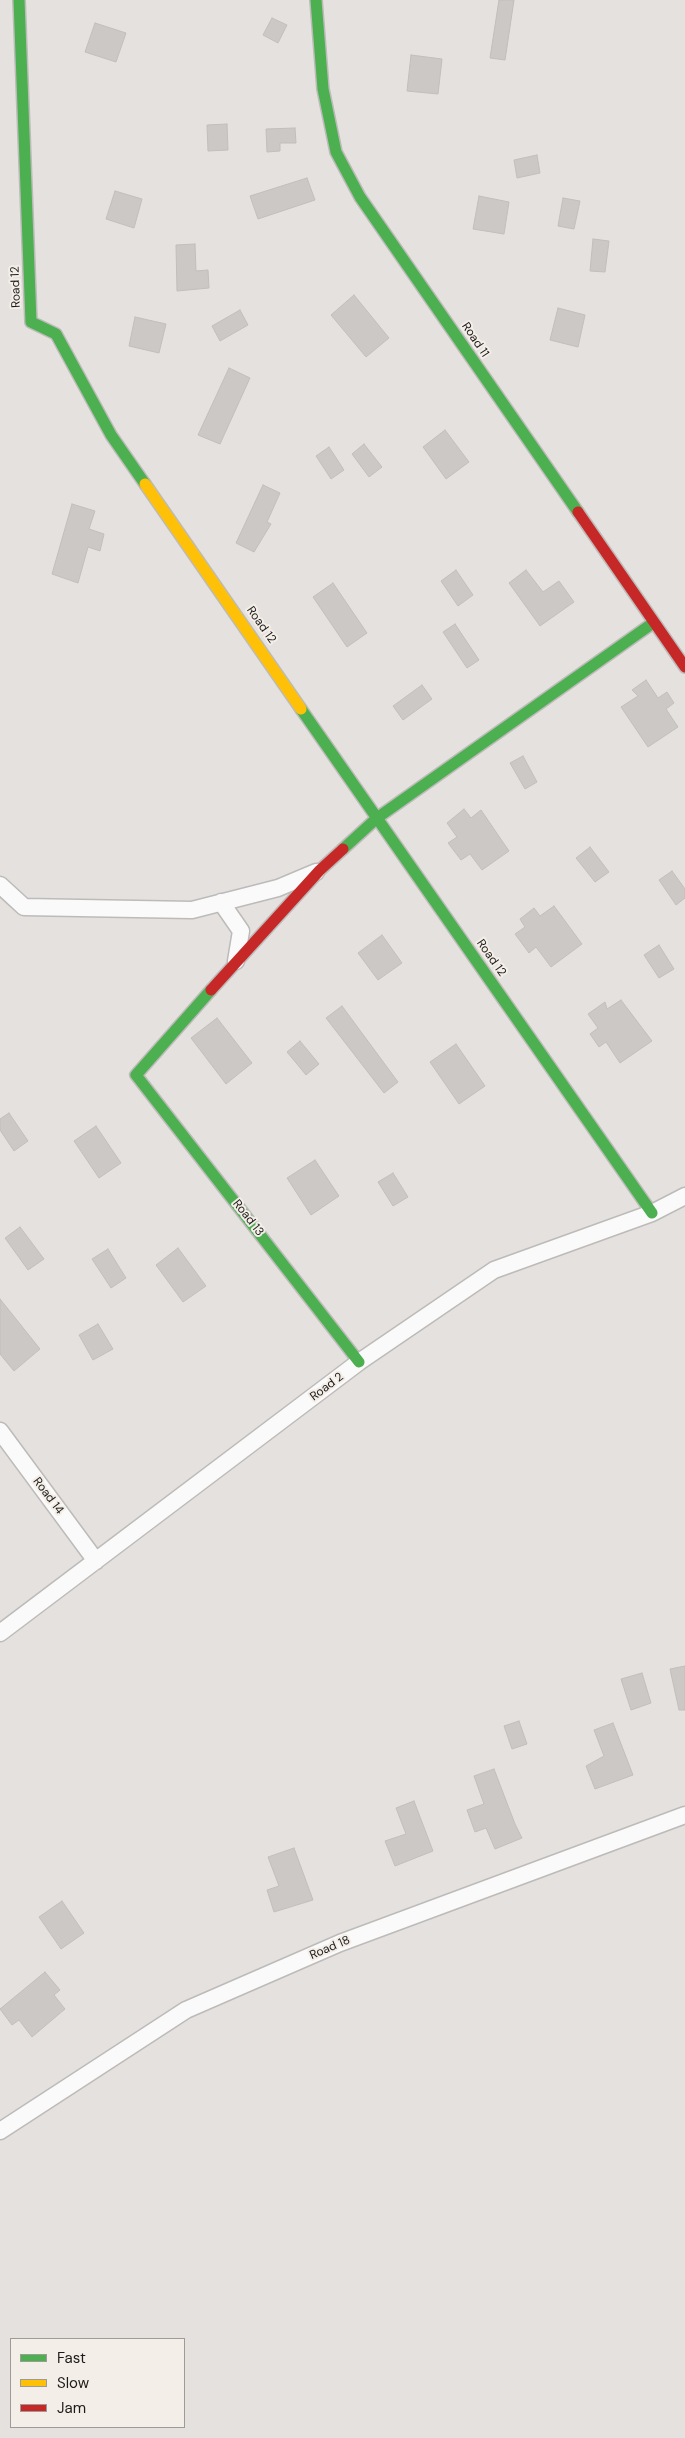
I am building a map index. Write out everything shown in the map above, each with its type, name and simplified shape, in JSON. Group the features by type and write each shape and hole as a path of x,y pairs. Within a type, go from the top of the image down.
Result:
{"street":[{"name":"Road 12","path":"20,0 30,322 56,334 111,435 652,1214"},
{"name":"Road 11","path":"316,0 323,89 336,152 360,197 685,667"},
{"path":"236,961 320,870 377,818 653,623"},
{"path":"0,885 24,907 192,910 278,888 320,870"},
{"path":"221,902 241,931 236,961"},
{"name":"Road 13","path":"236,961 136,1075 359,1362"},
{"name":"Road 2","path":"0,1633 359,1362 494,1270 652,1214 685,1196"},
{"name":"Road 14","path":"0,1431 96,1561"},
{"name":"Road 18","path":"0,2130 186,2010 340,1943 685,1814"}],"building":[{"path":"499,0 514,0 505,60 490,58"},
{"path":"272,18 287,25 278,43 263,35"},
{"path":"95,23 126,33 116,62 85,52"},
{"path":"411,55 442,59 438,94 407,91"},
{"path":"227,124 228,150 208,151 207,125"},
{"path":"295,128 296,143 280,143 280,151 267,152 266,129"},
{"path":"537,155 540,173 517,178 514,160"},
{"path":"307,178 315,200 258,219 250,196"},
{"path":"115,191 142,199 134,228 106,219"},
{"path":"479,196 509,202 504,234 473,229"},
{"path":"563,198 580,201 574,229 558,226"},
{"path":"593,239 609,241 605,272 590,271"},
{"path":"195,244 196,271 208,270 209,288 177,291 176,245"},
{"path":"354,295 389,338 366,357 331,315"},
{"path":"558,308 585,315 578,347 550,340"},
{"path":"240,310 248,325 220,341 212,326"},
{"path":"135,317 166,324 159,353 129,346"},
{"path":"229,368 250,378 220,444 198,435"},
{"path":"445,430 469,462 446,479 423,447"},
{"path":"364,444 382,467 369,477 352,454"},
{"path":"329,447 344,470 331,479 316,456"},
{"path":"263,485 280,493 267,522 271,524 254,552 236,543"},
{"path":"72,504 95,511 89,529 104,534 100,551 88,547 78,583 52,574"},
{"path":"456,570 473,595 458,606 441,581"},
{"path":"526,570 543,592 559,581 574,602 540,626 509,583"},
{"path":"333,583 367,633 347,647 313,597"},
{"path":"455,624 479,660 467,668 443,632"},
{"path":"646,680 658,698 667,692 674,703 666,709 678,727 648,747 621,707 638,696 632,690"},
{"path":"422,685 432,699 403,720 393,706"},
{"path":"523,756 537,782 525,789 510,763"},
{"path":"464,809 471,818 481,810 509,851 482,870 470,854 461,860 448,843 457,837 447,823"},
{"path":"590,847 609,872 595,882 576,858"},
{"path":"672,871 685,889 685,898 676,905 659,880"},
{"path":"554,906 582,944 551,967 536,947 529,953 515,934 525,927 520,919 534,908 540,916"},
{"path":"382,935 402,963 378,980 358,953"},
{"path":"659,945 674,969 659,978 644,955"},
{"path":"621,1000 652,1041 620,1063 606,1042 599,1047 590,1034 598,1028 588,1014 605,1002 607,1009"},
{"path":"342,1006 398,1082 384,1093 326,1018"},
{"path":"217,1018 252,1063 226,1084 191,1038"},
{"path":"300,1041 319,1064 306,1075 287,1052"},
{"path":"456,1044 485,1086 459,1104 430,1062"},
{"path":"9,1113 28,1141 14,1151 0,1130 0,1119"},
{"path":"96,1126 121,1163 99,1178 74,1141"},
{"path":"315,1160 339,1196 311,1215 287,1178"},
{"path":"393,1173 408,1197 393,1206 378,1182"},
{"path":"20,1227 44,1259 28,1270 5,1238"},
{"path":"178,1248 206,1286 183,1302 156,1265"},
{"path":"108,1249 126,1278 111,1288 92,1259"},
{"path":"0,1299 40,1349 14,1371 0,1354"},
{"path":"98,1324 113,1349 93,1360 79,1335"},
{"path":"685,1666 685,1710 679,1710 670,1669"},
{"path":"642,1673 651,1703 631,1710 621,1679"},
{"path":"519,1721 527,1744 512,1749 504,1726"},
{"path":"613,1723 633,1775 595,1789 586,1766 604,1756 594,1730"},
{"path":"494,1769 522,1838 495,1849 486,1828 475,1832 467,1810 484,1804 474,1776"},
{"path":"414,1801 433,1851 395,1866 385,1841 406,1834 396,1808"},
{"path":"294,1848 313,1900 274,1912 267,1890 279,1886 268,1857"},
{"path":"62,1901 84,1933 61,1949 39,1917"},
{"path":"45,1972 60,1990 54,1995 65,2009 32,2037 19,2020 12,2025 0,2009"}],"traffic: fast":[{"path":"19,0 31,322 56,334 111,435 145,484"},
{"path":"316,0 323,89 336,152 360,197 578,512"},
{"path":"343,849 377,818 653,623"},
{"path":"301,709 652,1213"},
{"path":"211,990 136,1075 359,1362"}],"traffic: slow":[{"path":"145,484 301,709"}],"traffic: jam":[{"path":"578,512 685,667"},
{"path":"211,990 320,870 343,849"}]}
